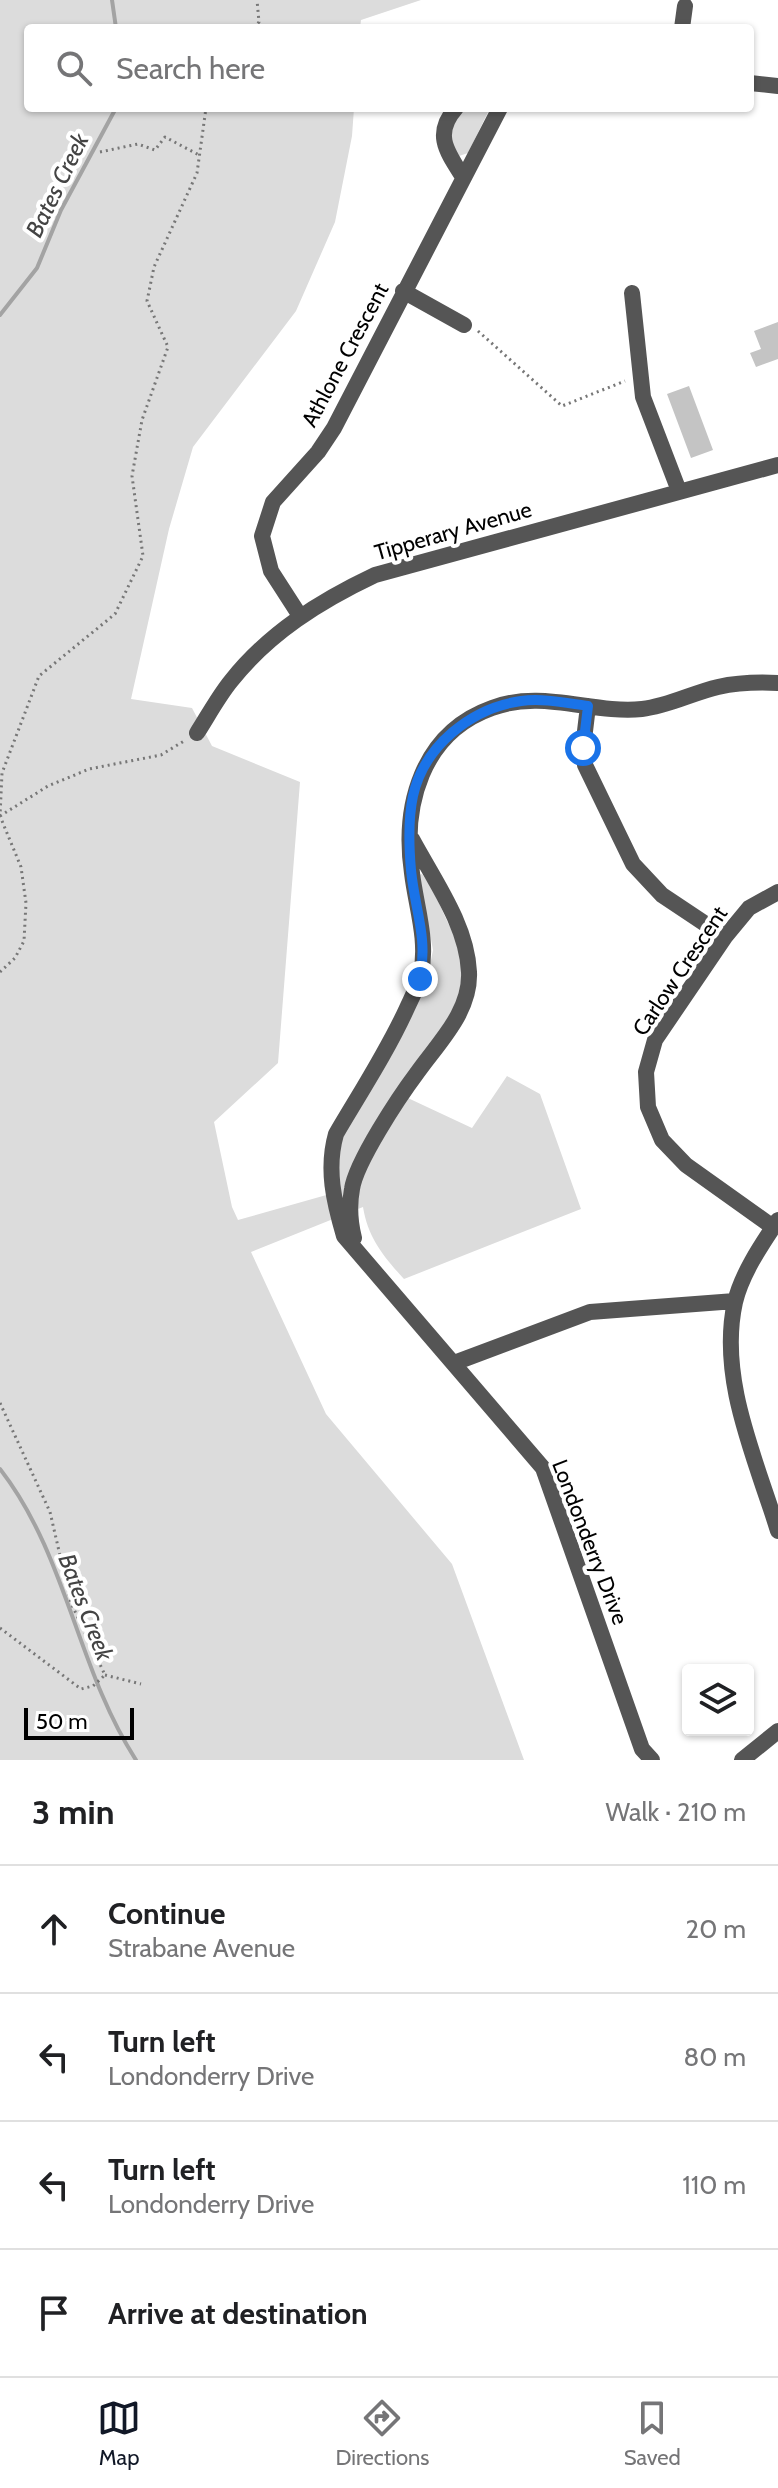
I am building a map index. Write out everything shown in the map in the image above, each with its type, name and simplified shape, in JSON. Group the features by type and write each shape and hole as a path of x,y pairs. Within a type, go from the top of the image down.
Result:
{"street":[{"path":"683,24 685,6"},
{"path":"754,83 778,86"},
{"path":"452,112 442,135 449,156 463,177"},
{"name":"Athlone Crescent","path":"300,616 271,571 262,536 273,502 318,452 334,428 498,112"},
{"path":"403,291 464,325"},
{"path":"632,293 643,397 679,491"},
{"name":"Tipperary Avenue","path":"197,733 230,682 258,652 300,616 338,592 375,575 778,465"},
{"name":"Londonderry Drive","path":"652,1760 642,1749 543,1468 344,1236 332,1197 331,1150 336,1134 400,1023 420,979 425,953 411,870 410,835 413,794 435,749 460,726 491,708 522,701 544,700 641,709 719,687 778,683"},
{"path":"588,706 583,748 585,765 633,864 662,895 725,937"},
{"path":"356,1251 351,1223 352,1188 363,1160 416,1074 448,1032 465,1000 470,976 466,946 410,835"},
{"name":"Carlow Crescent","path":"776,1223 686,1165 662,1140 648,1107 646,1072 655,1040 725,937 749,908 778,892"},
{"path":"776,1223 755,1257 735,1301 732,1361 737,1399 778,1531"},
{"path":"454,1363 590,1312 735,1301"},
{"path":"742,1760 778,1731"}],"path":[{"path":"257,0 257,24"},
{"path":"0,972 15,958 24,941 26,903 21,867 0,816 2,773 39,676 115,614 143,556 132,476 142,420 168,347 147,301 154,267 197,173 205,112"},
{"path":"100,152 138,144 155,150 165,137 199,155"},
{"path":"464,325 478,332 562,406 640,374"},
{"path":"0,816 48,786 89,769 161,755 197,733"},
{"path":"0,1403 50,1512 71,1603 105,1675"},
{"path":"0,1628 81,1689 93,1686 105,1675"},
{"path":"105,1675 141,1684"}],"shaded area":[{"path":"0,0 421,0 361,20 360,24 24,24 24,112 354,112 335,222 296,311 193,447 169,529 131,699 192,708 212,746 300,782 278,1063 214,1122 232,1207 238,1220 337,1192 337,1152 343,1136 427,980 433,950 419,875 422,874 430,886 457,942 464,976 461,991 446,1021 395,1092 472,1128 507,1076 540,1094 581,1209 404,1279 378,1246 363,1207 251,1252 326,1414 452,1564 524,1760 0,1760"},
{"path":"462,112 488,112 468,153 459,156 450,141 451,122"}],"building":[{"path":"778,322 778,359 756,367 750,353 761,349 754,331"},
{"path":"689,386 713,450 691,458 667,394"}],"waterway":[{"name":"Bates Creek","path":"112,0 115,24"},
{"name":"Bates Creek","path":"0,315 37,268 61,210 114,112"},
{"name":"Bates Creek","path":"0,1469 23,1502 41,1538 99,1688 136,1760"}],"route":[{"path":"420,979 425,953 411,870 410,820 413,794 435,749 460,726 491,708 544,700 588,706 583,748"}]}
